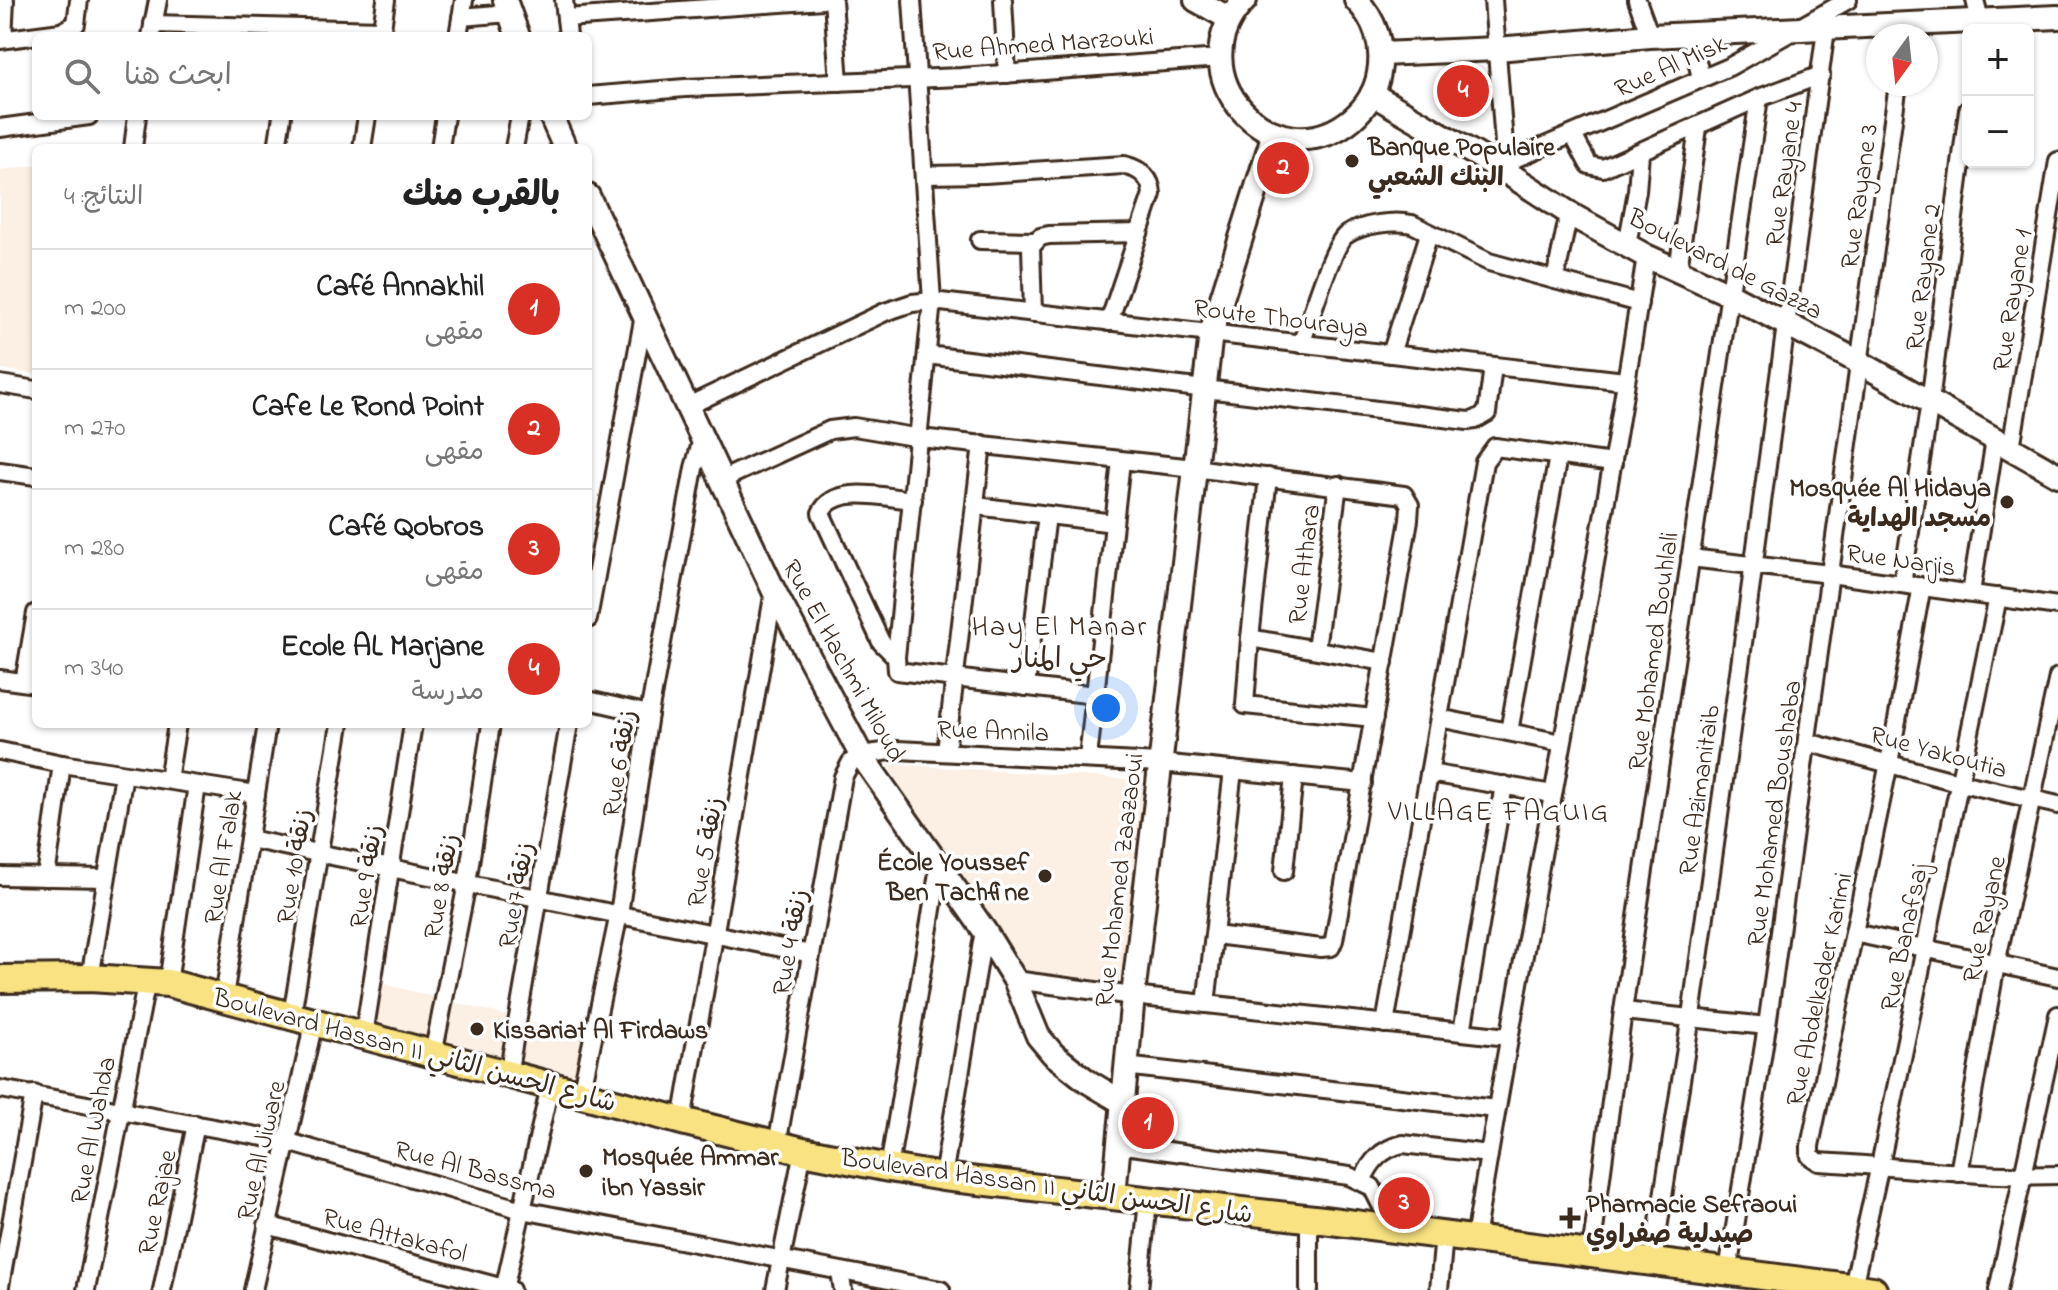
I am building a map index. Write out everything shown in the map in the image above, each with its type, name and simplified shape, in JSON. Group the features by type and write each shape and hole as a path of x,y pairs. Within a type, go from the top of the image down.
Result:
{"main road":[{"path":"1196,0 1240,5 1223,38 1220,58 1223,77 1235,104 1257,124 1274,133 1307,137 1328,133 1356,115 1372,94 1378,79 1381,54 1374,26 1356,0"},
{"path":"507,6 517,32"},
{"path":"1938,24 1978,17 2058,17"},
{"path":"1381,54 1497,49 1650,36 1866,30"},
{"name":"Boulevard de Gazza","path":"1372,94 1506,167 1569,213 1859,362 2058,475"},
{"path":"553,120 563,144"},
{"name":"Rue Mohamed Zaazaoui","path":"1114,1195 1125,1066 1211,333 1274,133"},
{"name":"Rue El Hachmi Miloud","path":"592,204 774,591 861,755 984,930 1015,980 1032,1024 1044,1044 1087,1081 1122,1102"},
{"name":"Boulevard Hassan II شارع الحسن الثاني","path":"0,979 90,978 158,982 777,1145 943,1177 1309,1218 1863,1288"}],"street":[{"path":"5,0 2,40 32,35"},
{"path":"51,32 69,29 76,24 79,0"},
{"path":"158,0 152,30 305,32"},
{"path":"381,32 386,0"},
{"path":"564,0 568,32"},
{"path":"566,18 644,5 823,0"},
{"path":"833,0 839,82"},
{"path":"912,0 932,301 896,657 898,672 1095,695"},
{"path":"1003,0 1007,74"},
{"path":"1493,0 1506,167"},
{"path":"1637,0 1650,36"},
{"name":"Rue Al Misk","path":"1506,167 1729,67 1848,0"},
{"path":"459,32 463,8 507,6"},
{"name":"Rue Rayane 4","path":"1786,326 1826,29"},
{"path":"1691,35 1701,78"},
{"name":"Rue Ahmed Marzouki","path":"592,96 685,88 1007,74 1220,58"},
{"path":"1573,135 1593,168 1603,168 1759,98 1821,75"},
{"name":"Rue Rayane 3","path":"1859,362 1896,96"},
{"name":"Rue Mohamed Bouhlali","path":"1591,1253 1623,1011 1759,98"},
{"path":"0,128 59,120"},
{"path":"134,144 136,120"},
{"path":"278,144 281,120"},
{"path":"363,144 366,120"},
{"path":"441,144 444,120"},
{"path":"515,144 519,120"},
{"path":"1678,270 1698,128"},
{"path":"1475,1239 1639,303 1636,250 1640,153"},
{"name":"Rue Rayane 2","path":"1902,584 1930,402 1962,156"},
{"name":"Rue Rayane 1","path":"1971,593 2052,242 2058,161"},
{"path":"924,175 1124,165 1142,172 1150,180 1152,189 1109,322"},
{"path":"1555,280 1569,213"},
{"path":"1301,344 1333,255 1345,235 1400,221 1412,224 1473,257 1639,303"},
{"path":"980,240 1035,241 1049,235 1139,233"},
{"path":"1391,354 1429,234"},
{"path":"1033,313 1031,247 1035,241"},
{"name":"Route Thouraya","path":"686,407 885,312 912,303 932,301 1625,381"},
{"path":"592,597 644,315"},
{"name":"Rue Azimanitaib","path":"1653,1261 1691,1016 1786,326"},
{"path":"927,355 1468,421 1487,413 1493,366"},
{"name":"Rue Mohamed Boushaba","path":"1728,1271 1767,1026 1859,362"},
{"path":"0,384 32,389"},
{"path":"721,480 830,430 854,427 920,438 1404,495 1410,505 1363,783 1331,947 1215,935"},
{"name":"Rue 6 زنقة","path":"581,1094 619,914 649,714 702,439"},
{"path":"946,752 982,444"},
{"path":"1385,1024 1484,462 1495,447 1613,463"},
{"path":"1509,732 1558,456"},
{"path":"1088,758 1121,461"},
{"path":"0,471 32,475"},
{"path":"1268,477 1245,705 1374,718"},
{"name":"Rue Athara","path":"1316,649 1338,485"},
{"path":"896,657 881,642 821,513 829,502 844,496 913,500"},
{"path":"976,506 1114,523"},
{"path":"1026,687 1047,515"},
{"name":"Rue Narjis","path":"1690,558 2058,606"},
{"name":"Rue Abdelkader Karimi","path":"1922,586 1810,1156 1819,1162 1959,1173 2058,1175"},
{"name":"Rue 5 زنقة","path":"682,1121 774,591"},
{"name":"Rue Banafsaj","path":"1863,1288 1880,1165 1998,597"},
{"path":"1250,638 1384,662"},
{"path":"0,679 30,683 32,660"},
{"name":"Rue Rayane","path":"1959,1173 1996,964 2058,677"},
{"path":"592,701 649,714"},
{"path":"1439,718 1562,743"},
{"path":"168,780 176,728"},
{"name":"Rue Al Falak","path":"224,997 266,728"},
{"name":"Rue 10 زنقة","path":"303,1018 320,853 339,728"},
{"name":"Rue 9 زنقة","path":"364,1035 412,728"},
{"name":"Rue 8 زنقة","path":"433,1055 467,883 490,728"},
{"name":"Rue 7 زنقة","path":"508,1075 568,728"},
{"name":"Rue Yakoutia","path":"1807,742 2058,805"},
{"name":"Rue Annila","path":"861,755 898,750 1088,758 1363,783"},
{"path":"0,751 62,764 256,794"},
{"name":"Rue 4 زنقة","path":"777,1145 843,777 851,762 861,755"},
{"path":"46,877 62,764"},
{"path":"1206,1004 1233,770"},
{"path":"1429,773 1553,794"},
{"path":"90,978 124,774"},
{"path":"1284,871 1294,776"},
{"name":"Rue Al Wahda","path":"86,1290 120,1110 158,982 197,785"},
{"path":"1462,1032 1504,785"},
{"path":"249,839 811,954"},
{"path":"889,1168 939,867"},
{"path":"0,876 106,878"},
{"path":"943,1177 984,930"},
{"path":"1854,933 2058,977"},
{"path":"1015,980 1508,1037"},
{"path":"1623,1011 1767,1026"},
{"path":"1998,1290 2058,1015"},
{"name":"Rue Al Jiware","path":"253,1290 285,1141 303,1018"},
{"path":"1125,1066 1496,1109"},
{"path":"507,1289 550,1086"},
{"name":"Rue Al Bassma","path":"0,1089 285,1141 522,1210 941,1290"},
{"path":"0,1286 34,1094"},
{"name":"Rue Rajae","path":"162,1290 196,1124"},
{"path":"1117,1144 1335,1174 1362,1181 1372,1187 1393,1229"},
{"path":"1362,1181 1371,1163 1380,1154 1403,1144 1489,1154"},
{"path":"775,1290 803,1151"},
{"path":"1139,1290 1148,1200"},
{"path":"1309,1218 1309,1290"},
{"name":"Rue Attakafol","path":"267,1225 507,1289"},
{"path":"1439,1290 1444,1235"},
{"path":"840,1272 843,1290"}],"shaded area":[{"path":"32,166 32,373 0,369 0,170"},
{"name":"École Youssef Ben Tachfine","path":"887,764 1143,780 1125,981 1015,973"},
{"name":"Kissariat Al Firdaws","path":"376,982 588,1037 577,1077 366,1022"}],"place":[{"name":"Ecole AL Marjane","path":"1463,91"},
{"name":"Banque Populaire البنك الشعبي","path":"1352,161"},
{"name":"Cafe Le Rond Point","path":"1283,168"},
{"name":"Mosquée Al Hidaya مسجد الهداية","path":"2007,502"},
{"name":"École Youssef Ben Tachfine","path":"1045,876"},
{"name":"Kissariat Al Firdaws","path":"477,1029"},
{"name":"Café Annakhil","path":"1148,1123"},
{"name":"Mosquée Ammar ibn Yassir","path":"586,1171"},
{"name":"Café Qobros","path":"1404,1203"},
{"name":"Pharmacie Sefraoui صيدلية صفراوي","path":"1570,1218"}],"district":[{"name":"Hay El Manar حي المنار","path":"1060,641"},
{"name":"VILLAGE FAGUIG","path":"1499,810"}]}
